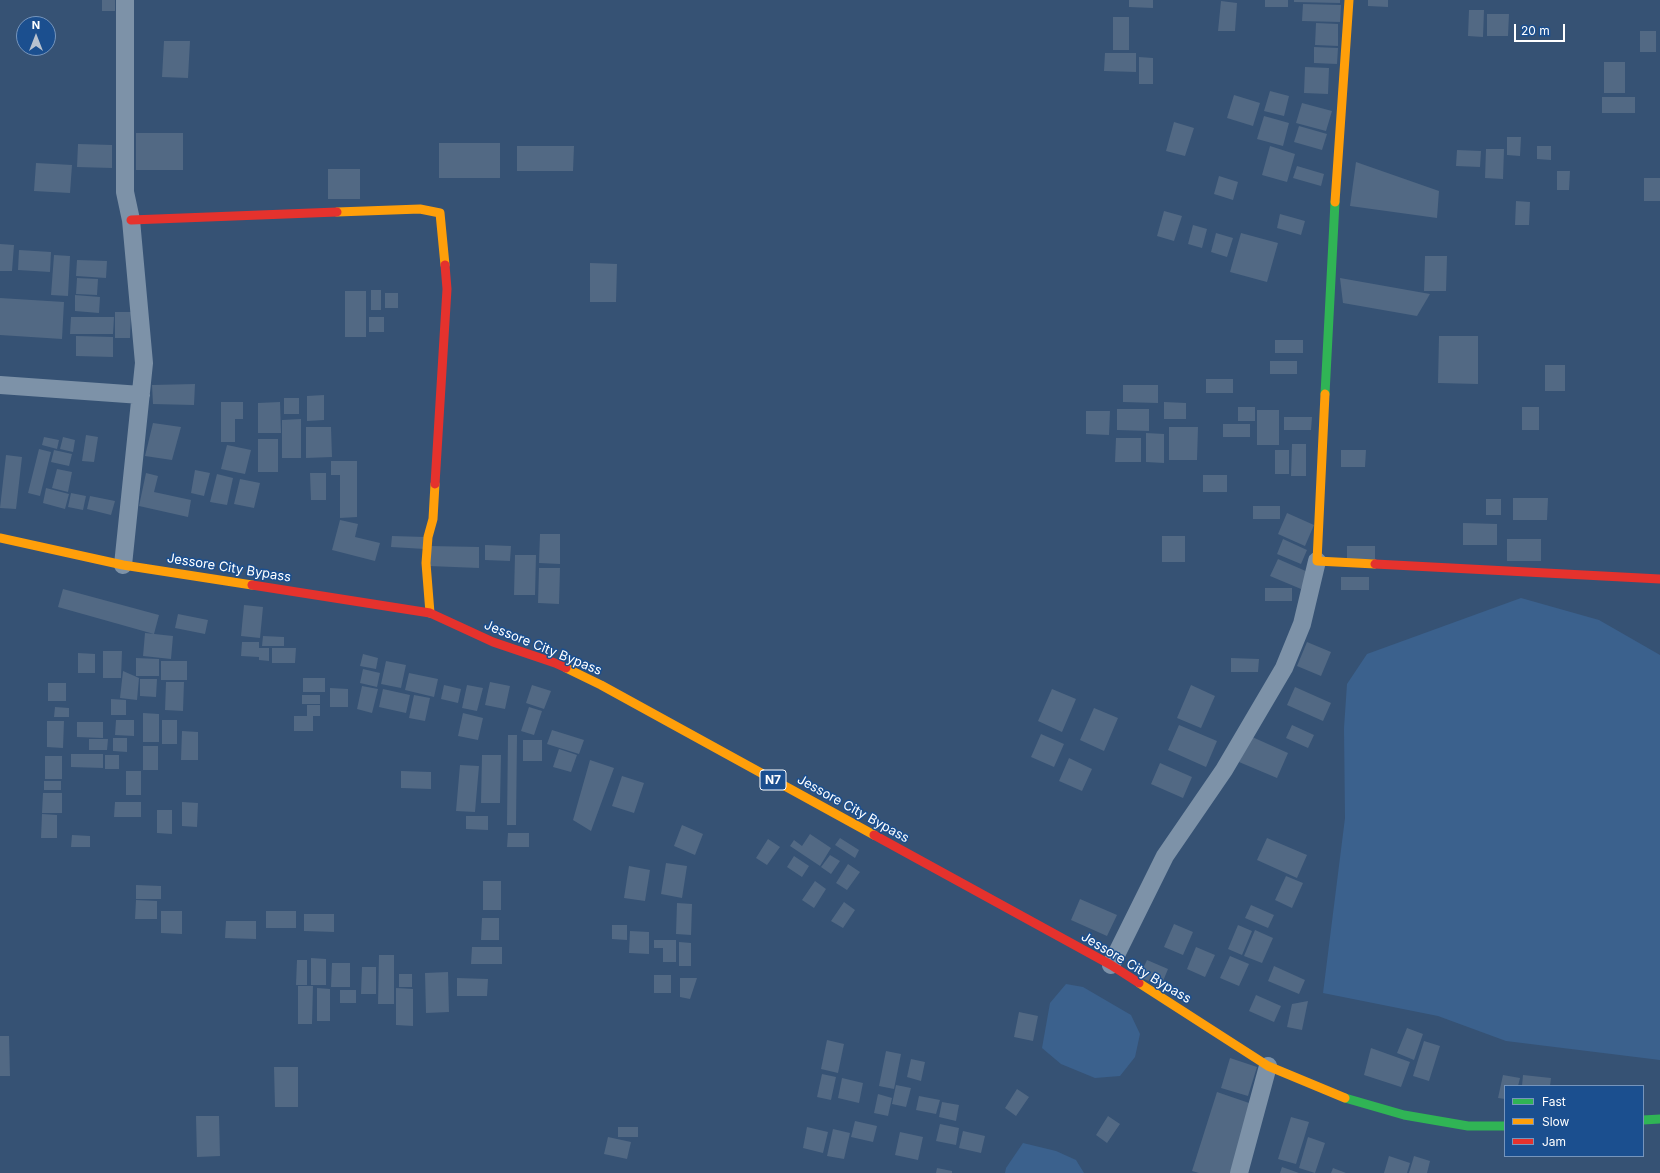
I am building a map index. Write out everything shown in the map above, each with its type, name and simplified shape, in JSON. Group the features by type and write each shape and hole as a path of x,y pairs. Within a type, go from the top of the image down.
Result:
{"main road":[{"path":"1349,0 1333,227 1317,561 1660,579"},
{"path":"131,220 420,209 440,213 447,289 433,519 428,537 426,563 430,613"},
{"name":"Jessore City Bypass","path":"0,538 124,565 430,613 493,642 555,664 600,685 1110,965 1268,1066 1339,1096 1404,1115 1468,1126 1504,1126"},
{"path":"1644,1120 1660,1120"}],"street":[{"path":"124,0 124,192 131,220 144,363 124,565"},
{"path":"0,385 141,395"},
{"path":"1110,965 1165,856 1224,770 1284,668 1302,624 1317,561"},
{"path":"1239,1173 1268,1066"}],"water":[{"path":"1521,598 1599,620 1660,655 1660,1060 1506,1041 1438,1016 1323,993 1345,818 1344,728 1347,684 1367,654"},
{"path":"1066,984 1083,987 1131,1015 1140,1034 1135,1057 1120,1076 1095,1078 1061,1064 1042,1048 1050,1003"},
{"path":"1023,1143 1056,1151 1076,1160 1084,1173 1005,1173 1006,1168"}],"building":[{"path":"102,0 115,0 115,11 102,11"},
{"path":"1129,0 1153,0 1153,8 1129,7"},
{"path":"1265,0 1288,0 1288,7 1265,7"},
{"path":"1294,0 1340,0 1340,3 1294,2"},
{"path":"1368,0 1388,0 1388,7 1368,6"},
{"path":"1221,1 1237,3 1235,31 1218,31"},
{"path":"1303,4 1341,5 1340,22 1302,21"},
{"path":"1469,10 1484,10 1483,37 1468,36"},
{"path":"1487,14 1509,14 1508,36 1487,36"},
{"path":"1113,17 1129,17 1129,50 1113,50"},
{"path":"1316,23 1338,24 1338,46 1315,45"},
{"path":"1640,31 1656,31 1656,52 1640,52"},
{"path":"164,41 190,41 188,78 162,77"},
{"path":"1314,47 1338,48 1337,64 1314,63"},
{"path":"1105,53 1136,53 1136,72 1104,71"},
{"path":"1139,57 1153,58 1153,84 1139,84"},
{"path":"1604,62 1625,62 1625,93 1604,93"},
{"path":"1305,67 1329,68 1328,94 1304,93"},
{"path":"1270,91 1289,96 1284,116 1264,111"},
{"path":"1234,95 1260,103 1253,126 1227,118"},
{"path":"1602,97 1635,97 1635,113 1602,113"},
{"path":"1302,103 1332,111 1326,131 1296,123"},
{"path":"1264,116 1289,123 1283,146 1257,139"},
{"path":"1174,122 1194,128 1185,156 1166,151"},
{"path":"1299,126 1327,134 1322,150 1294,142"},
{"path":"136,133 183,133 183,170 136,170"},
{"path":"1507,137 1521,137 1520,156 1507,155"},
{"path":"439,143 500,143 500,178 439,178"},
{"path":"78,144 112,145 112,168 77,167"},
{"path":"517,146 574,146 573,171 517,171"},
{"path":"1270,146 1295,154 1287,182 1262,175"},
{"path":"1537,146 1551,146 1551,160 1537,159"},
{"path":"1486,149 1504,149 1503,179 1485,178"},
{"path":"1457,150 1481,151 1480,167 1456,166"},
{"path":"1356,162 1439,191 1437,218 1350,206"},
{"path":"36,163 72,165 70,193 34,191"},
{"path":"1297,166 1324,174 1321,186 1293,178"},
{"path":"328,169 360,169 360,199 328,199"},
{"path":"1557,171 1570,171 1569,190 1557,190"},
{"path":"1219,176 1238,182 1233,200 1214,194"},
{"path":"1644,178 1660,178 1660,201 1644,201"},
{"path":"1516,201 1530,202 1529,225 1515,225"},
{"path":"1164,211 1182,216 1174,241 1157,236"},
{"path":"1280,214 1305,221 1301,235 1277,228"},
{"path":"1193,225 1207,229 1202,248 1188,244"},
{"path":"1216,233 1233,238 1227,257 1211,252"},
{"path":"1241,233 1278,243 1267,282 1230,272"},
{"path":"0,244 14,245 12,271 0,271"},
{"path":"19,250 51,252 50,272 18,270"},
{"path":"54,255 70,256 68,296 51,295"},
{"path":"1425,256 1447,256 1446,291 1424,291"},
{"path":"77,260 107,261 106,278 76,276"},
{"path":"590,263 617,264 616,302 590,302"},
{"path":"77,278 98,279 97,295 76,294"},
{"path":"1340,278 1430,294 1417,316 1343,303"},
{"path":"371,290 381,290 381,310 371,310"},
{"path":"345,291 366,291 366,337 345,337"},
{"path":"385,293 398,293 398,308 385,308"},
{"path":"75,295 100,297 99,313 75,311"},
{"path":"0,298 64,302 62,339 0,335"},
{"path":"115,312 131,312 130,338 115,338"},
{"path":"71,317 114,317 113,334 70,334"},
{"path":"369,317 384,317 384,332 369,332"},
{"path":"76,336 113,337 113,357 76,356"},
{"path":"1439,336 1478,336 1478,384 1438,383"},
{"path":"1275,340 1303,340 1303,353 1275,353"},
{"path":"1270,361 1297,361 1297,374 1270,374"},
{"path":"1545,365 1565,365 1565,391 1545,391"},
{"path":"1206,379 1233,379 1233,393 1206,393"},
{"path":"195,384 194,405 153,404 152,385"},
{"path":"1123,385 1158,385 1158,403 1123,402"},
{"path":"324,395 324,420 307,421 307,396"},
{"path":"284,398 299,398 299,414 284,414"},
{"path":"221,402 243,402 243,419 235,419 235,442 221,442"},
{"path":"280,402 281,433 258,433 258,403"},
{"path":"1164,402 1186,403 1186,419 1164,419"},
{"path":"1238,407 1255,407 1255,421 1238,421"},
{"path":"1522,407 1539,407 1539,430 1522,430"},
{"path":"1117,409 1149,409 1149,431 1117,430"},
{"path":"1257,410 1279,410 1279,445 1257,445"},
{"path":"1086,411 1110,411 1109,435 1086,434"},
{"path":"1284,417 1312,417 1311,430 1284,430"},
{"path":"301,419 301,458 282,458 282,420"},
{"path":"153,423 181,427 172,460 145,456"},
{"path":"1223,424 1250,424 1250,437 1223,437"},
{"path":"306,427 331,427 332,457 306,458"},
{"path":"1169,427 1198,427 1197,460 1169,460"},
{"path":"1146,433 1164,434 1164,463 1146,462"},
{"path":"86,435 98,437 94,462 82,461"},
{"path":"44,437 59,440 57,449 42,445"},
{"path":"63,437 75,440 73,452 60,449"},
{"path":"1116,438 1141,438 1141,462 1115,462"},
{"path":"258,439 278,439 278,472 258,472"},
{"path":"1292,444 1306,444 1306,476 1291,476"},
{"path":"227,445 251,450 245,474 221,469"},
{"path":"39,449 51,452 40,496 28,493"},
{"path":"54,450 72,454 69,466 51,462"},
{"path":"1275,450 1289,450 1289,474 1275,474"},
{"path":"1341,450 1366,450 1365,467 1341,467"},
{"path":"6,455 22,457 16,509 0,508"},
{"path":"331,461 357,461 357,517 340,518 340,475 331,475"},
{"path":"57,469 72,472 68,492 52,488"},
{"path":"195,470 210,473 204,496 191,493"},
{"path":"146,473 158,476 154,492 191,500 188,517 139,506"},
{"path":"310,473 326,473 326,500 311,500"},
{"path":"217,474 233,478 227,505 210,502"},
{"path":"1203,475 1227,475 1227,492 1203,492"},
{"path":"240,479 260,483 254,508 234,504"},
{"path":"46,488 69,494 65,509 43,503"},
{"path":"71,493 86,496 83,510 68,507"},
{"path":"90,496 115,501 111,515 87,509"},
{"path":"1513,498 1548,498 1547,520 1513,520"},
{"path":"1486,499 1501,499 1501,515 1486,515"},
{"path":"1253,506 1280,506 1280,519 1253,519"},
{"path":"1287,513 1314,525 1305,546 1278,534"},
{"path":"340,520 358,524 355,537 380,543 375,561 332,550"},
{"path":"1463,523 1497,524 1497,545 1463,545"},
{"path":"540,534 560,534 560,564 539,563"},
{"path":"392,536 425,537 425,549 391,547"},
{"path":"1162,536 1185,536 1185,562 1162,562"},
{"path":"1283,539 1307,550 1301,564 1277,554"},
{"path":"1507,539 1541,539 1541,561 1507,561"},
{"path":"485,545 511,546 510,561 485,560"},
{"path":"430,546 479,547 479,568 429,566"},
{"path":"1347,546 1375,546 1375,559 1347,559"},
{"path":"515,555 536,555 535,595 514,595"},
{"path":"1278,559 1308,572 1301,589 1270,576"},
{"path":"539,568 560,568 559,604 538,603"},
{"path":"1341,577 1369,577 1369,590 1341,590"},
{"path":"1265,588 1292,588 1292,601 1265,601"},
{"path":"63,589 159,615 154,634 58,607"},
{"path":"244,605 263,607 260,638 241,636"},
{"path":"178,614 208,620 205,634 175,628"},
{"path":"145,633 173,636 171,659 143,656"},
{"path":"263,636 284,637 284,646 262,646"},
{"path":"242,642 259,642 259,648 269,648 269,661 259,660 259,657 241,656"},
{"path":"1307,642 1331,652 1321,676 1297,666"},
{"path":"272,648 296,648 295,663 272,663"},
{"path":"103,651 122,651 121,678 103,678"},
{"path":"78,653 95,654 95,673 78,673"},
{"path":"363,654 378,658 376,669 360,666"},
{"path":"136,658 159,659 159,676 136,676"},
{"path":"1231,658 1259,659 1258,672 1231,672"},
{"path":"161,661 187,661 187,680 161,680"},
{"path":"386,661 406,665 401,688 381,684"},
{"path":"363,669 380,673 377,687 360,683"},
{"path":"123,671 139,678 137,700 120,698"},
{"path":"409,673 438,679 434,697 405,690"},
{"path":"303,678 325,678 325,692 303,692"},
{"path":"140,679 157,679 156,697 140,696"},
{"path":"166,682 184,682 183,711 165,710"},
{"path":"490,682 510,686 505,709 485,705"},
{"path":"48,683 66,683 66,701 48,701"},
{"path":"444,685 461,689 458,703 441,699"},
{"path":"467,685 483,688 477,711 462,708"},
{"path":"532,685 551,691 544,709 526,703"},
{"path":"1191,685 1215,696 1201,728 1177,718"},
{"path":"362,686 378,689 372,713 357,709"},
{"path":"1295,687 1331,703 1323,721 1287,705"},
{"path":"330,688 348,689 348,707 330,707"},
{"path":"383,689 410,695 406,713 379,707"},
{"path":"1052,689 1076,699 1062,732 1038,721"},
{"path":"302,695 320,695 320,704 302,704"},
{"path":"414,695 430,698 425,721 409,718"},
{"path":"111,699 126,700 126,715 111,715"},
{"path":"307,705 320,705 320,716 313,716 313,731 294,731 294,716 307,716"},
{"path":"55,707 69,708 69,717 54,717"},
{"path":"529,707 542,711 534,735 521,731"},
{"path":"1094,708 1118,718 1104,751 1080,740"},
{"path":"143,713 159,714 159,742 143,742"},
{"path":"463,713 483,718 478,740 458,736"},
{"path":"116,720 134,720 134,736 115,735"},
{"path":"162,720 177,720 177,744 162,744"},
{"path":"47,721 64,721 63,748 47,747"},
{"path":"77,722 103,722 103,738 77,737"},
{"path":"1179,725 1217,741 1206,767 1168,750"},
{"path":"1292,725 1314,735 1308,748 1286,738"},
{"path":"552,730 584,740 579,754 547,744"},
{"path":"182,731 198,732 198,760 181,760"},
{"path":"1041,734 1064,744 1054,767 1031,757"},
{"path":"508,735 517,735 516,825 507,825"},
{"path":"1250,736 1288,753 1277,778 1239,762"},
{"path":"113,738 127,738 127,752 113,751"},
{"path":"89,739 108,739 107,750 89,750"},
{"path":"523,740 542,740 542,761 523,761"},
{"path":"143,746 158,746 158,770 143,770"},
{"path":"559,749 577,755 571,772 553,767"},
{"path":"71,754 103,754 103,768 71,767"},
{"path":"105,755 119,755 119,769 105,769"},
{"path":"482,755 501,755 500,803 481,803"},
{"path":"45,756 62,756 62,779 45,779"},
{"path":"1069,758 1092,769 1082,791 1059,781"},
{"path":"590,760 614,768 591,831 573,820"},
{"path":"1160,763 1192,777 1183,798 1151,784"},
{"path":"460,765 479,766 475,812 456,811"},
{"path":"126,771 141,771 141,795 126,795"},
{"path":"401,771 431,772 431,789 401,788"},
{"path":"622,776 644,783 634,813 612,806"},
{"path":"44,781 61,781 61,790 44,790"},
{"path":"43,793 62,793 62,813 42,813"},
{"path":"115,802 141,802 141,817 114,817"},
{"path":"182,802 198,803 197,827 182,826"},
{"path":"157,810 172,810 172,834 157,833"},
{"path":"42,814 57,815 57,838 41,838"},
{"path":"466,816 488,816 488,830 466,829"},
{"path":"682,825 703,834 695,855 674,846"},
{"path":"508,833 529,833 529,847 507,847"},
{"path":"810,834 831,848 820,866 790,846 794,840 802,846"},
{"path":"72,835 90,836 90,847 71,847"},
{"path":"840,838 859,850 855,858 835,845"},
{"path":"1267,838 1307,855 1297,878 1257,860"},
{"path":"768,839 780,847 767,865 756,858"},
{"path":"830,855 840,861 831,874 821,867"},
{"path":"794,856 809,866 802,877 787,867"},
{"path":"666,863 687,866 682,898 661,894"},
{"path":"848,864 860,872 847,890 836,883"},
{"path":"629,866 650,870 645,901 624,898"},
{"path":"1286,876 1303,883 1292,908 1275,900"},
{"path":"483,881 501,881 501,910 483,910"},
{"path":"815,881 826,889 814,908 802,900"},
{"path":"136,885 161,886 161,899 136,899"},
{"path":"1080,899 1117,915 1107,936 1071,920"},
{"path":"136,900 157,901 157,919 135,919"},
{"path":"844,902 855,910 843,928 831,921"},
{"path":"677,903 692,904 691,935 676,934"},
{"path":"1251,905 1274,915 1268,928 1245,918"},
{"path":"161,911 182,911 182,934 161,933"},
{"path":"266,911 296,911 296,928 266,928"},
{"path":"304,914 334,914 334,932 304,931"},
{"path":"482,918 499,918 499,940 481,940"},
{"path":"226,921 256,921 256,939 225,938"},
{"path":"1174,924 1193,932 1183,955 1164,947"},
{"path":"612,925 627,925 627,940 612,939"},
{"path":"1238,925 1252,931 1242,955 1228,949"},
{"path":"1255,930 1273,938 1262,963 1244,956"},
{"path":"630,931 649,932 649,954 629,953"},
{"path":"654,940 676,940 676,962 663,962 663,948 654,948"},
{"path":"679,942 691,943 691,966 679,966"},
{"path":"472,947 502,947 502,964 471,964"},
{"path":"1196,947 1215,955 1205,977 1187,969"},
{"path":"379,955 394,955 394,1004 378,1004"},
{"path":"1230,956 1249,964 1239,986 1220,978"},
{"path":"311,958 326,959 326,985 311,985"},
{"path":"297,960 307,960 307,985 296,985"},
{"path":"1147,960 1168,969 1161,986 1139,977"},
{"path":"332,963 350,963 350,987 331,987"},
{"path":"1274,966 1305,980 1299,994 1268,981"},
{"path":"362,967 376,967 376,994 361,994"},
{"path":"448,972 449,1012 426,1013 425,973"},
{"path":"399,974 412,974 412,987 399,987"},
{"path":"654,975 671,975 671,993 654,993"},
{"path":"457,978 488,979 487,996 457,996"},
{"path":"680,978 697,978 690,999 680,997"},
{"path":"298,986 313,986 312,1024 298,1024"},
{"path":"317,988 330,989 330,1021 317,1021"},
{"path":"396,988 413,989 413,1026 396,1025"},
{"path":"340,990 356,990 356,1003 340,1003"},
{"path":"1256,995 1281,1006 1274,1022 1249,1011"},
{"path":"1308,1001 1302,1030 1287,1027 1292,1004"},
{"path":"1019,1012 1038,1016 1033,1041 1014,1037"},
{"path":"1407,1028 1423,1034 1414,1060 1397,1053"},
{"path":"0,1036 9,1036 10,1076 0,1076"},
{"path":"827,1040 844,1044 838,1073 821,1069"},
{"path":"1424,1041 1440,1046 1429,1081 1413,1076"},
{"path":"1371,1048 1410,1062 1401,1087 1364,1075"},
{"path":"886,1051 901,1054 894,1089 879,1086"},
{"path":"1230,1058 1257,1067 1248,1096 1221,1088"},
{"path":"911,1059 925,1062 921,1081 907,1077"},
{"path":"274,1067 298,1067 298,1107 275,1107"},
{"path":"822,1074 836,1077 831,1100 817,1097"},
{"path":"1503,1075 1520,1078 1518,1085 1504,1085 1504,1099 1498,1098"},
{"path":"1523,1075 1551,1078 1550,1085 1522,1085"},
{"path":"842,1078 863,1083 859,1103 838,1098"},
{"path":"896,1085 911,1088 906,1107 892,1104"},
{"path":"1017,1089 1029,1097 1016,1116 1005,1108"},
{"path":"1217,1092 1252,1104 1230,1173 1199,1173 1192,1171"},
{"path":"878,1094 892,1098 888,1116 874,1113"},
{"path":"919,1096 940,1100 936,1114 916,1110"},
{"path":"942,1102 959,1105 956,1121 939,1117"},
{"path":"196,1116 219,1116 220,1156 197,1157"},
{"path":"1108,1116 1120,1124 1107,1143 1096,1135"},
{"path":"1291,1117 1309,1122 1296,1164 1278,1159"},
{"path":"855,1121 877,1126 873,1142 851,1137"},
{"path":"940,1124 959,1128 956,1145 936,1141"},
{"path":"618,1127 638,1127 638,1137 618,1137"},
{"path":"807,1127 828,1132 823,1153 803,1148"},
{"path":"833,1129 850,1133 844,1159 827,1156"},
{"path":"963,1131 985,1136 981,1153 959,1148"},
{"path":"900,1132 923,1137 918,1160 895,1155"},
{"path":"608,1137 631,1142 627,1159 604,1154"},
{"path":"1308,1137 1325,1143 1315,1173 1299,1168"},
{"path":"1389,1156 1410,1163 1407,1173 1384,1173"},
{"path":"1414,1156 1430,1161 1427,1173 1409,1173"},
{"path":"1282,1167 1299,1173 1280,1173"},
{"path":"937,1168 952,1171 952,1173 936,1173"},
{"path":"1333,1168 1346,1173 1331,1173"}],"traffic: fast":[{"path":"1325,394 1335,202"},
{"path":"1345,1098 1404,1115 1468,1126 1504,1126"},
{"path":"1644,1120 1660,1119"}],"traffic: slow":[{"path":"1335,202 1349,0"},
{"path":"337,212 420,209 440,213 445,265"},
{"path":"1325,394 1317,561 1375,564"},
{"path":"430,613 426,563 428,537 433,519 435,484"},
{"path":"0,538 123,565 252,585"},
{"path":"566,668 601,685 874,835"},
{"path":"1139,983 1268,1066 1345,1098"}],"traffic: jam":[{"path":"131,220 337,212"},
{"path":"435,484 447,289 445,265"},
{"path":"1375,564 1660,579"},
{"path":"252,585 430,613 493,642 566,668"},
{"path":"874,835 1111,965 1139,983"}]}
